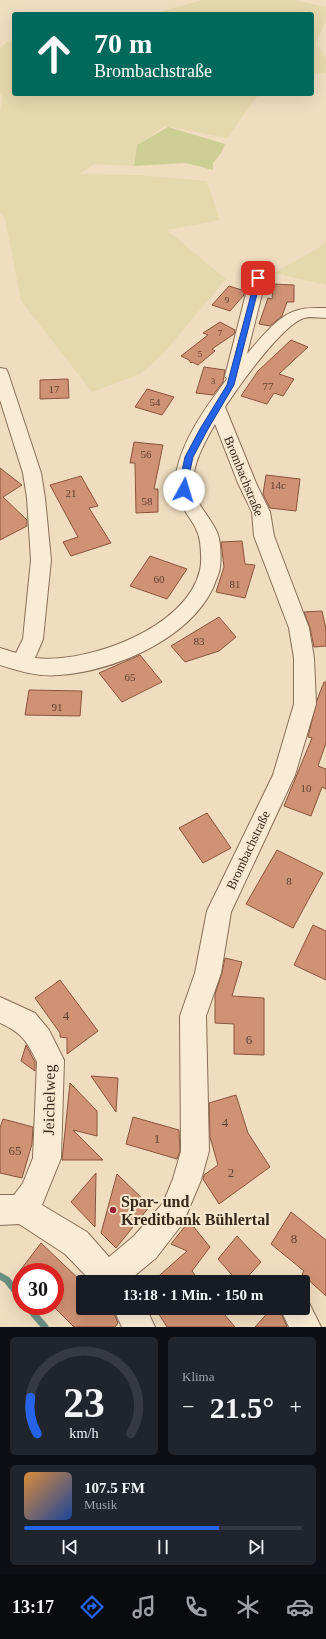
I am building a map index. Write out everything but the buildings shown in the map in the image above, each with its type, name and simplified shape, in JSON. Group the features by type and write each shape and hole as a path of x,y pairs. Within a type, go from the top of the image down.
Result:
{"street":[{"path":"231,385 258,278"},
{"path":"0,656 21,664 58,667 85,664 113,656 150,637 174,622 196,600 210,569 210,546 207,532 184,490 184,480 189,457 231,385 255,354 297,315 326,313"},
{"path":"0,373 32,473 36,498 40,560 33,639 21,664"},
{"name":"Brombachstraße","path":"114,1275 120,1267 145,1247 173,1213 187,1180 195,1151 193,1016 208,973 219,911 284,775 304,704 304,658 299,628 264,536 261,512 247,484 217,408"},
{"name":"Jeichelweg","path":"0,1010 26,1022 40,1038 51,1060 47,1158 33,1193 11,1210"},
{"path":"11,1210 76,1242 106,1275"},
{"path":"132,1315 140,1327"},
{"path":"299,1315 306,1327"}],"shaded area":[{"path":"202,0 294,0 326,7 326,19 316,44 326,58 326,73 314,74 314,12 159,12"},
{"path":"12,40 12,96 258,96 227,138 165,126 137,145 134,166 94,164 80,174 139,175 207,181 220,220 167,230 226,279 163,354 140,374 92,392 21,301 5,219 0,212 0,112 2,97 0,93 0,48 8,41"},
{"path":"326,240 326,285 274,273 320,247"}],"green space":[{"path":"168,127 225,144 221,153 213,163 213,170 185,163 134,166 137,145"}],"waterway":[{"path":"0,1276 7,1280 12,1286"},
{"path":"35,1315 45,1327"}],"place":[{"name":"Spar- und Kreditbank Bühlertal","path":"113,1210"}],"route":[{"path":"184,490 184,480 189,457 231,385 258,278"}]}
